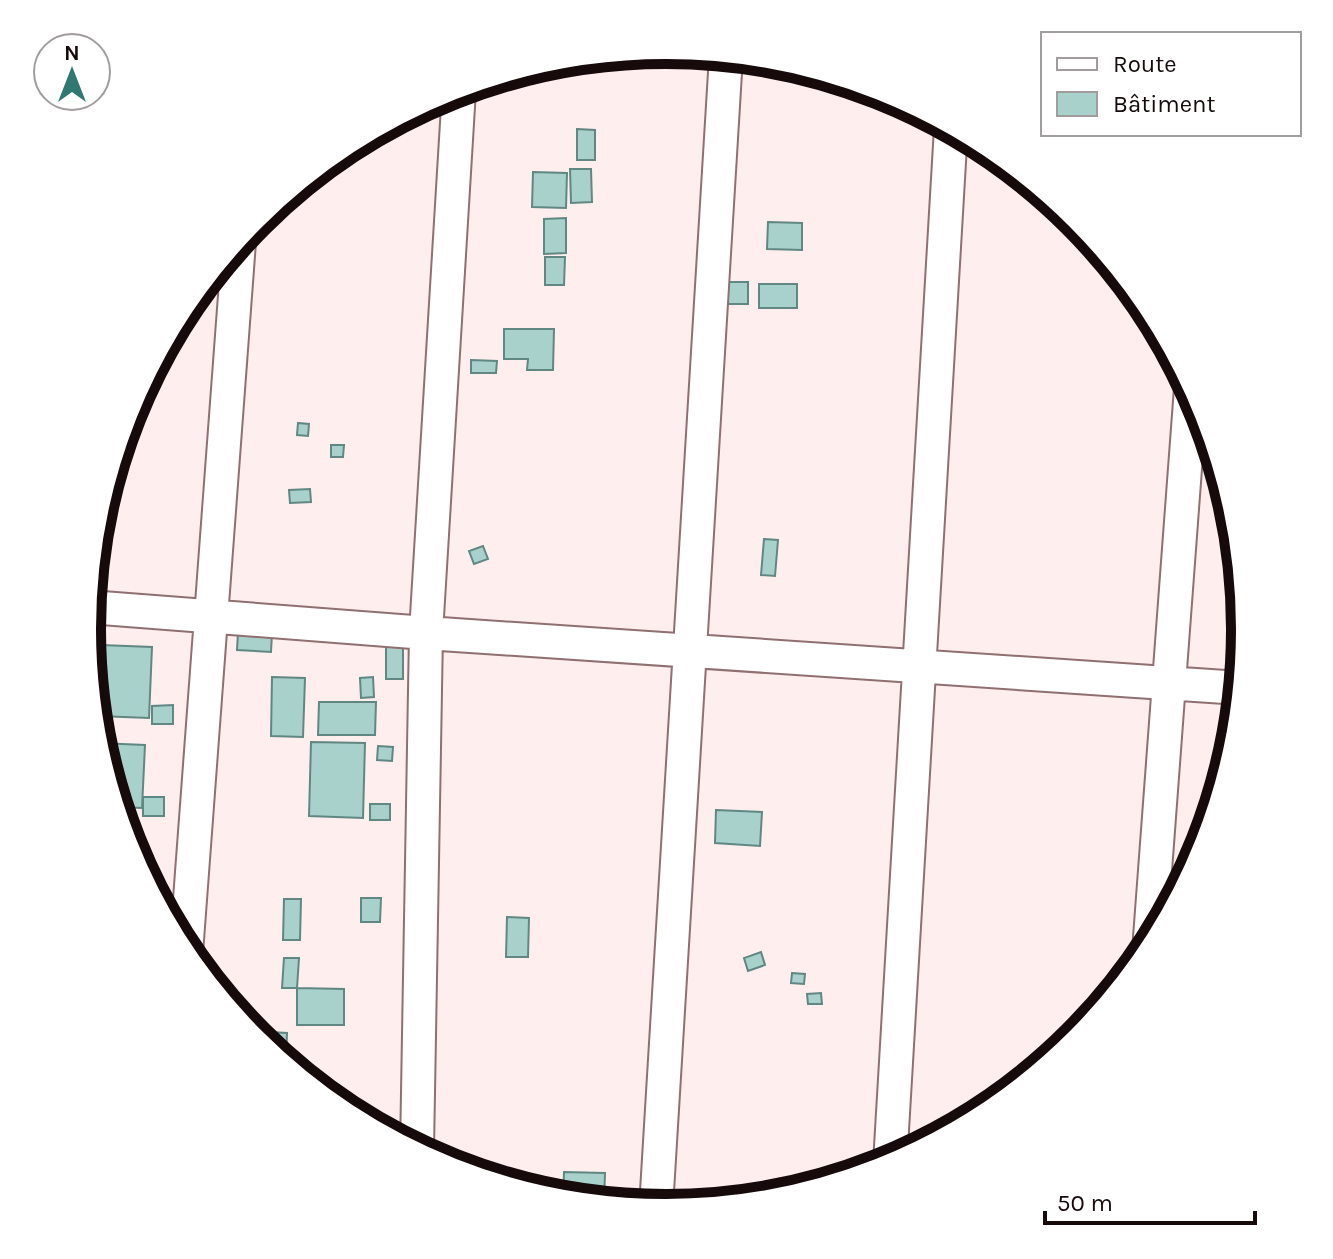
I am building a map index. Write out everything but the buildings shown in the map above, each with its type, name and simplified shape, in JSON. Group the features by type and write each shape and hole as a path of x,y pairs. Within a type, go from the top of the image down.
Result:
{"street":[{"path":"657,1195 725,67"},
{"path":"417,1138 426,633 458,104"},
{"path":"891,1149 950,141"},
{"path":"188,930 238,261"},
{"path":"1151,920 1189,413"},
{"path":"102,608 690,652 1229,688"}]}
